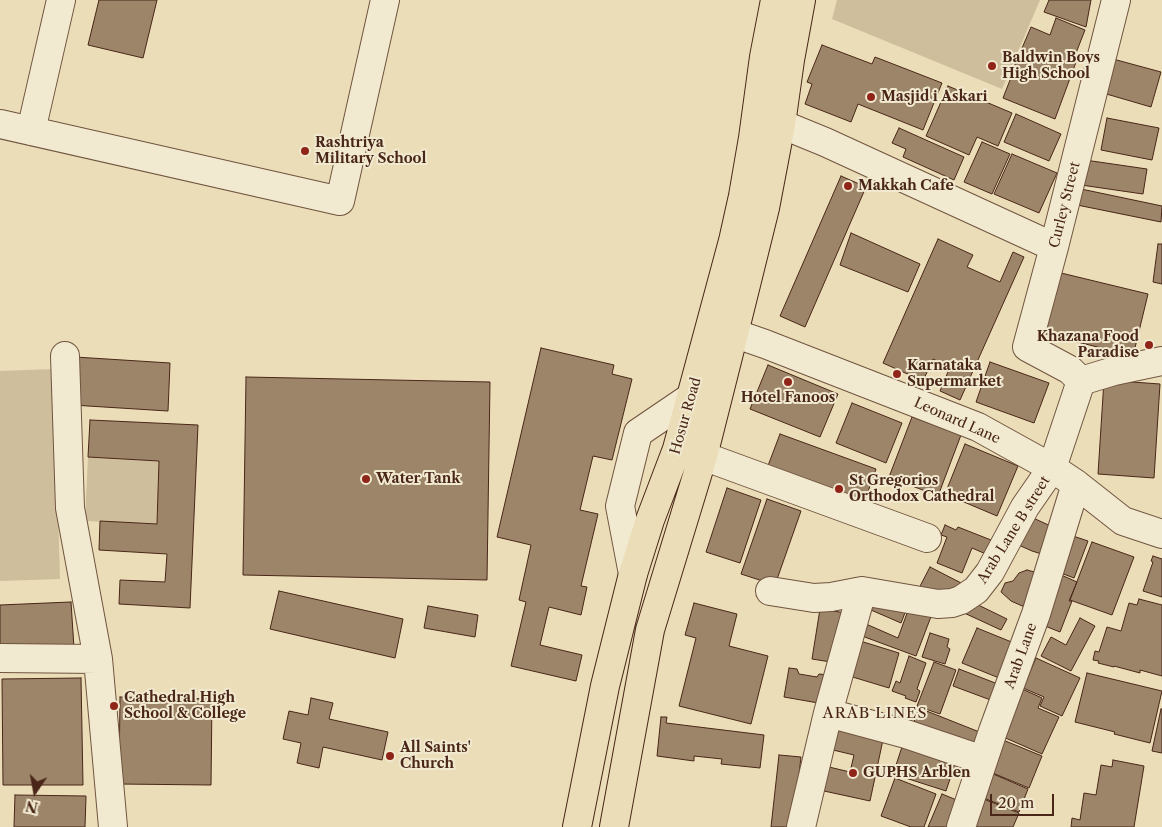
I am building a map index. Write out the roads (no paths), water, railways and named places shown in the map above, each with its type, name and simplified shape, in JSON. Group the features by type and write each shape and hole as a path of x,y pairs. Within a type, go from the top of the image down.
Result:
{"main road":[{"name":"Hosur Road","path":"614,827 650,630 703,456 764,57 775,0"},
{"name":"Hosur Road","path":"577,827 605,686 633,574 650,520 677,449 691,397 723,329 765,208 801,0"}],"street":[{"path":"31,131 61,0"},
{"path":"0,124 340,201 385,0"},
{"name":"Curley Street","path":"1081,381 1070,370 1026,347 1054,247 1116,0"},
{"path":"781,124 825,142 1054,247"},
{"name":"Leonard Lane","path":"723,329 978,427 1052,468 1123,520 1162,534"},
{"path":"65,356 70,508 98,659 113,827"},
{"path":"1081,381 1114,371 1162,361"},
{"name":"Arab Lane B street","path":"770,591 814,598 862,591 938,604 952,604 976,590 990,572 1025,507 1052,468 1081,381"},
{"path":"633,574 620,506 638,433 691,397"},
{"path":"703,456 927,538"},
{"name":"Arab Lane","path":"961,827 996,722 1036,614 1076,484"},
{"path":"1025,507 1063,526"},
{"path":"801,827 828,713 862,591"},
{"path":"0,658 98,659"},
{"path":"828,713 906,734 984,760"}],"place":[{"name":"Baldwin Boys High School","path":"992,66"},
{"name":"Masjid i Askari","path":"871,97"},
{"name":"Rashtriya Military School","path":"305,151"},
{"name":"Makkah Cafe","path":"848,186"},
{"name":"Khazana Food Paradise","path":"1149,345"},
{"name":"Karnataka Supermarket","path":"897,374"},
{"name":"Hotel Fanoos","path":"788,382"},
{"name":"Water Tank","path":"366,479"},
{"name":"St Gregorios Orthodox Cathedral","path":"839,489"},
{"name":"Cathedral High School & College","path":"114,706"},
{"name":"All Saints' Church","path":"390,756"},
{"name":"GUPHS Arblen","path":"853,773"}],"district":[{"name":"ARAB LINES","path":"875,714"}]}
